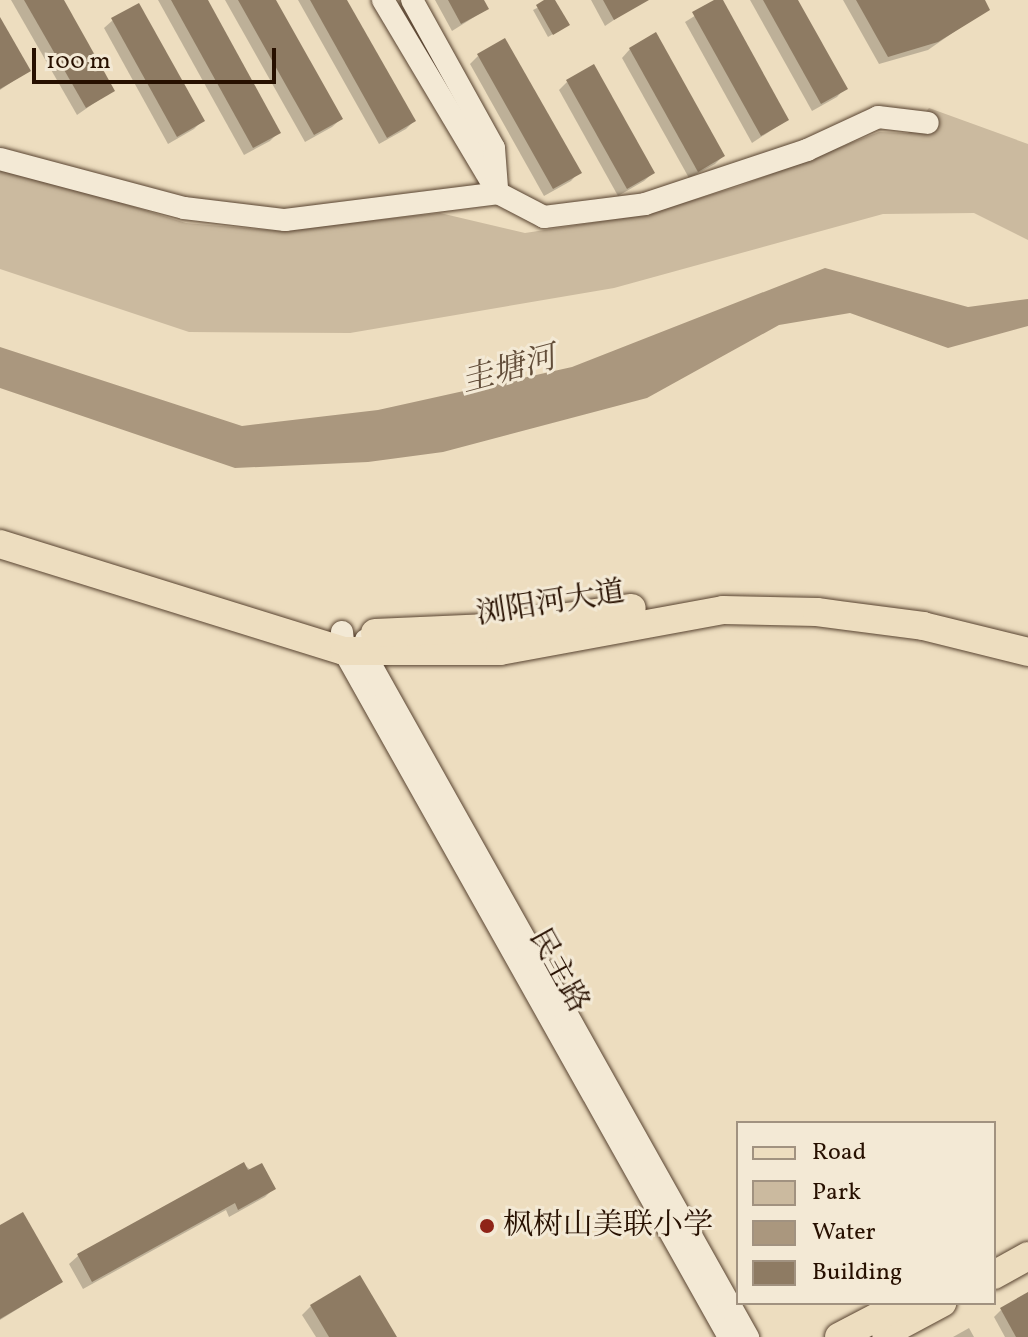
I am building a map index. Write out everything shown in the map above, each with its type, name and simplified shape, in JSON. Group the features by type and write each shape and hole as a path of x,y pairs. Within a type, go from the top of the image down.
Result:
{"main road":[{"name":"浏阳河大道","path":"0,523 354,642 489,628 714,597 803,594 891,603 1028,634"},
{"name":"浏阳河大道","path":"0,544 354,642 500,651 723,610 892,622 1028,652"},
{"path":"996,1254 1028,1237"},
{"path":"996,1274 1028,1256"},
{"path":"839,1337 900,1305"},
{"path":"879,1337 938,1305"}],"street":[{"path":"383,0 498,193 544,217 571,219 645,204 792,155 878,117 928,123"},
{"path":"412,0 494,148 498,193"},
{"path":"0,159 184,208 285,220 498,193"},
{"name":"民主路","path":"354,642 729,1337"},
{"name":"民主路","path":"354,642 748,1337"}],"green space":[{"path":"929,108 1028,144 1028,240 974,213 883,214 614,288 350,333 189,332 0,269 0,165 186,223 280,231 440,213 525,233 643,215 740,186 879,132 908,133"}],"water":[{"path":"825,268 968,307 1028,299 1028,326 948,348 850,313 779,325 647,398 443,452 368,462 235,468 0,388 0,347 242,426 378,410 572,367"}],"building":[{"path":"24,0 64,0 115,91 86,108"},
{"path":"171,0 208,0 281,133 253,148"},
{"path":"238,0 276,0 343,119 314,135"},
{"path":"310,0 347,0 416,121 387,138"},
{"path":"448,0 484,0 489,9 461,24"},
{"path":"544,0 555,0 570,25 553,35 536,5"},
{"path":"603,0 649,0 614,20"},
{"path":"714,0 723,0 789,120 761,136 692,12"},
{"path":"763,0 798,0 848,89 821,104"},
{"path":"856,0 985,0 990,10 938,42 888,57"},
{"path":"139,3 205,121 177,137 111,18"},
{"path":"0,17 31,71 0,89"},
{"path":"656,32 725,156 698,172 629,48"},
{"path":"505,38 582,173 553,189 477,54"},
{"path":"594,64 655,173 627,189 566,80"},
{"path":"244,1162 248,1170 262,1163 276,1189 238,1210 235,1203 92,1282 77,1254"},
{"path":"23,1212 63,1282 0,1319 0,1225"},
{"path":"360,1275 397,1337 329,1337 310,1305"},
{"path":"1028,1292 1028,1337 1016,1337 1000,1308"}],"place":[{"name":"枫树山美联小学","path":"487,1226"}],"water label":[{"name":"圭塘河","path":"509,371"}]}
